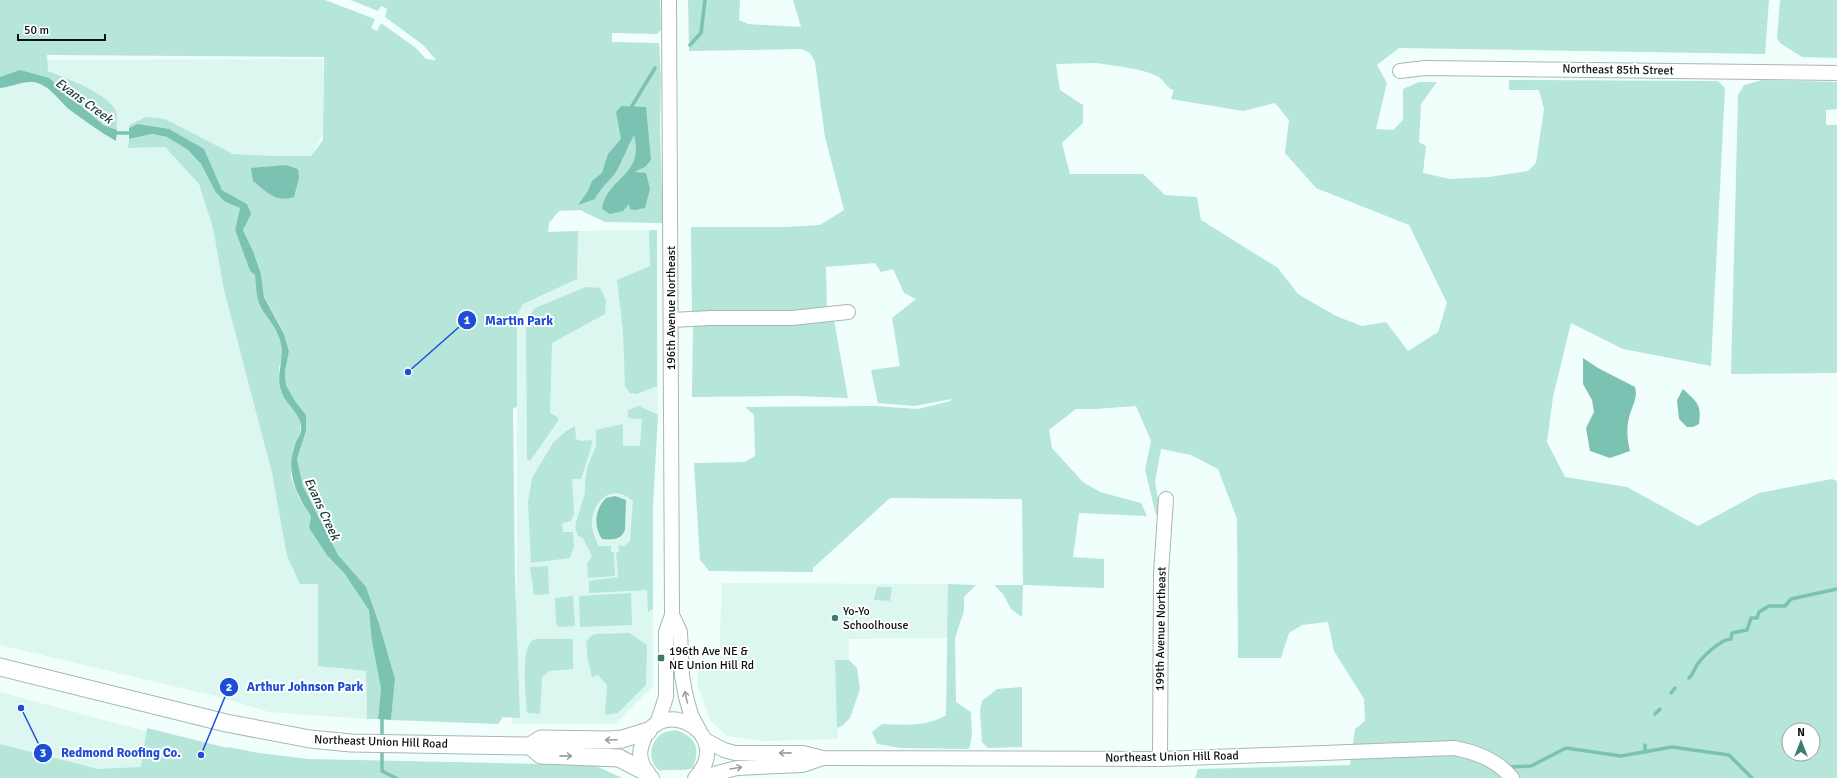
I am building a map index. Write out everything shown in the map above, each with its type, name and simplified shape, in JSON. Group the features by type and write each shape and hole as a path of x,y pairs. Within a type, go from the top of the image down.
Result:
{"main road":[{"name":"Northeast Union Hill Road","path":"0,668 260,731 310,739 351,743 530,746 541,739 622,739 652,727"},
{"name":"Northeast Union Hill Road","path":"530,746 541,755 619,758 649,776"}],"street":[{"name":"196th Avenue Northeast","path":"649,776 641,762 640,751 642,740 652,727 666,698 666,632 672,615 669,0"},
{"name":"Northeast 85th Street","path":"1400,71 1432,68 1837,73"},
{"path":"671,320 711,318 792,318 848,312"},
{"name":"199th Avenue Northeast","path":"1160,759 1159,672 1161,573 1166,499"},
{"name":"196th Avenue Northeast","path":"672,615 680,632 682,676 686,697 691,715 703,736"},
{"name":"Northeast Union Hill Road","path":"652,727 666,720 676,719 685,721 694,726 703,736 724,750 735,752 803,753 823,758 1160,759 1454,748 1473,752 1488,759 1507,772 1512,778"},
{"path":"695,778 702,771 706,761 707,750 703,736"},
{"name":"Northeast Union Hill Road","path":"698,778 737,768 803,765 823,758"}],"shaded area":[{"path":"0,0 325,0 375,19 371,28 377,31 381,23 416,48 426,59 436,60 423,45 385,17 387,9 381,6 378,11 351,0 660,0 661,30 657,34 612,33 612,42 659,43 661,78 660,131 663,223 605,222 580,210 559,211 549,223 548,232 578,231 577,279 523,304 517,314 517,407 513,408 515,579 520,718 503,717 498,724 391,720 395,679 391,666 377,665 381,689 378,719 367,719 366,671 318,666 318,584 300,584 287,556 272,473 224,290 213,228 199,184 165,147 128,148 129,139 152,134 167,137 188,150 201,164 215,191 240,208 235,230 250,271 255,275 260,307 279,335 282,358 279,368 282,394 299,417 301,431 293,449 291,477 299,498 311,516 309,528 322,547 323,525 303,486 297,459 306,431 306,415 295,401 286,385 285,372 289,351 284,333 264,296 261,274 253,251 243,230 246,222 247,204 222,190 203,149 189,142 137,124 129,128 129,125 146,117 165,119 233,154 311,156 323,140 324,57 47,55 48,71 95,92 111,104 117,113 117,130 103,125 49,78 0,77"},
{"path":"688,0 740,0 739,20 748,24 801,27 793,0 1769,0 1765,54 1399,48 1377,65 1387,83 1376,129 1393,130 1403,120 1403,89 1419,82 1437,82 1421,104 1419,142 1426,146 1423,173 1450,179 1489,177 1528,171 1536,163 1544,109 1539,90 1509,90 1509,80 1718,81 1725,88 1711,366 1623,349 1571,323 1553,397 1547,442 1565,477 1627,487 1698,526 1759,493 1832,479 1837,481 1837,778 1195,778 1198,769 1350,765 1355,729 1365,721 1364,699 1334,651 1328,622 1302,625 1289,633 1281,658 1238,658 1237,519 1218,469 1191,455 1161,449 1155,482 1161,515 1156,515 1145,470 1151,441 1136,406 1076,409 1049,430 1052,448 1083,482 1100,492 1141,503 1147,516 1079,513 1073,557 1104,559 1104,588 1023,585 1022,499 890,498 813,568 813,572 709,571 700,560 694,463 745,462 755,456 754,415 745,407 876,406 918,409 951,401 951,399 915,406 878,403 871,370 900,366 892,318 916,299 904,293 893,269 881,272 875,263 826,267 827,310 692,315 691,227 785,227 820,225 844,210 825,137 815,62 810,53 802,49 689,51","holes":["1096,63 1151,73 1161,79 1174,90 1171,99 1243,111 1275,103 1289,120 1285,153 1316,188 1409,225 1447,303 1438,332 1408,351 1386,322 1362,326 1336,316 1298,294 1278,268 1201,220 1197,197 1165,195 1143,174 1070,174 1062,143 1083,123 1083,105 1060,90 1056,64"]},
{"path":"1780,0 1837,0 1837,58 1802,57 1780,43 1777,38"},
{"path":"323,59 323,135 311,156 233,154 165,119 129,125 128,148 165,147 199,184 213,228 224,290 272,473 287,556 318,584 318,666 366,671 367,719 269,712 219,697 0,645 0,60"},
{"path":"20,70 49,78 103,125 117,130 116,141 70,110 49,89 39,83 25,82 0,88 0,77"},
{"path":"1762,80 1837,82 1837,109 1826,110 1826,125 1837,125 1837,373 1731,374 1738,95 1744,85"},
{"path":"621,106 646,107 651,160 645,167 634,172 646,173 650,189 645,208 635,210 630,209 629,204 623,211 610,214 602,209 605,198 630,168 636,149 634,135 616,172 601,189 595,199 578,205 588,191 592,181 602,173 608,154 621,139 616,112"},
{"path":"137,124 169,129 204,149 222,190 247,204 251,214 243,230 253,251 261,274 264,297 284,334 289,351 285,372 286,385 295,401 306,415 306,431 297,459 303,486 338,555 366,587 379,624 395,679 391,720 378,719 381,689 372,641 369,610 345,574 327,555 309,528 311,516 301,500 294,484 291,466 292,457 300,435 301,425 300,420 282,393 279,381 282,351 280,340 276,330 259,304 256,292 255,275 250,271 235,230 240,208 224,201 215,191 201,164 188,150 167,137 152,134 129,139 129,128"},
{"path":"286,165 298,169 299,178 294,197 282,199 276,197 253,181 251,168"},
{"path":"649,230 657,230 657,386 637,394 630,393 625,386 623,331 617,280 650,266"},
{"path":"657,230 658,415 653,505 653,686 615,724 512,724 517,564 517,408 495,300 576,265 578,231"},
{"path":"586,287 600,288 606,300 605,314 552,343 550,413 558,417 558,421 530,461 527,459 526,320 535,308"},
{"path":"834,320 848,398 798,396 692,397 693,325"},
{"path":"1583,358 1598,368 1635,387 1636,397 1627,428 1630,451 1610,458 1590,451 1586,428 1594,412 1592,400 1583,384"},
{"path":"1683,389 1695,401 1699,408 1699,424 1693,427 1687,427 1679,419 1677,400"},
{"path":"639,406 658,415 653,505 653,609 648,612 647,590 589,593 589,581 618,577 616,552 619,552 618,545 624,546 630,541 633,501 625,495 617,493 610,494 598,503 592,518 592,529 598,546 611,546 611,552 614,552 615,576 588,578 587,564 592,556 583,538 578,536 575,528 585,493 585,480 588,465 596,446 596,430 623,424 623,446 640,446 642,419 628,418 628,410"},
{"path":"575,426 576,439 581,441 592,440 591,448 581,479 572,479 574,514 571,521 562,523 563,532 573,532 574,546 570,558 531,563 528,502 532,478 553,443 566,431"},
{"path":"615,496 626,500 625,530 619,538 602,539 596,523 599,507 606,498"},
{"path":"548,566 549,594 534,595 530,567"},
{"path":"722,583 948,584 949,638 849,639 849,660 835,661 838,739 764,741 727,736 711,721 698,687 696,661 719,661"},
{"path":"948,584 976,585 964,597 964,611 955,638 956,702 971,712 972,735 969,749 901,748 877,744 872,732 882,724 907,725 931,722 946,715"},
{"path":"994,585 1023,585 1022,617 1011,609 1003,594"},
{"path":"877,587 892,587 890,601 874,600"},
{"path":"631,593 632,625 580,627 579,596"},
{"path":"573,596 575,626 559,627 556,624 555,598"},
{"path":"629,633 647,645 646,685 618,713 605,715 607,685 598,675 592,677 588,661 586,642 592,635"},
{"path":"573,639 573,669 550,671 542,677 540,714 527,713 525,687 526,655 532,640"},
{"path":"835,660 849,660 857,668 860,689 850,718 842,726 837,728"},
{"path":"1022,687 1022,747 988,748 982,742 980,711 982,701 997,689"},
{"path":"0,692 149,732 144,769 101,773 0,746"},
{"path":"147,728 227,748 309,759 594,765 622,778 0,778 0,744 98,769 141,767"},
{"path":"676,730 688,736 695,744 696,755 693,768 685,770 660,771 653,762 651,752 652,746 658,737 663,733"}],"waterway":[{"path":"690,45 701,33 705,0"},
{"path":"632,106 655,68"},
{"name":"Evans Creek","path":"113,133 133,133"},
{"path":"1689,678 1699,662 1707,653 1722,642 1731,639 1732,633 1747,630 1751,618 1757,618 1759,612 1769,606 1785,606 1791,599 1837,589"},
{"path":"1671,693 1675,688"},
{"path":"1655,714 1660,709"},
{"name":"Evans Creek","path":"382,716 382,739"},
{"path":"1645,745 1645,752"},
{"path":"1510,767 1531,766 1566,748 1621,756 1672,747 1729,755 1752,778"},
{"name":"Evans Creek","path":"382,748 382,771 396,778"}],"place":[{"name":"Martin Park","path":"408,372"},
{"name":"Yo-Yo Schoolhouse","path":"835,618"},
{"name":"196th Ave NE & NE Union Hill Rd","path":"661,658"},
{"name":"Redmond Roofing Co.","path":"21,708"},
{"name":"Arthur Johnson Park","path":"201,755"}]}
